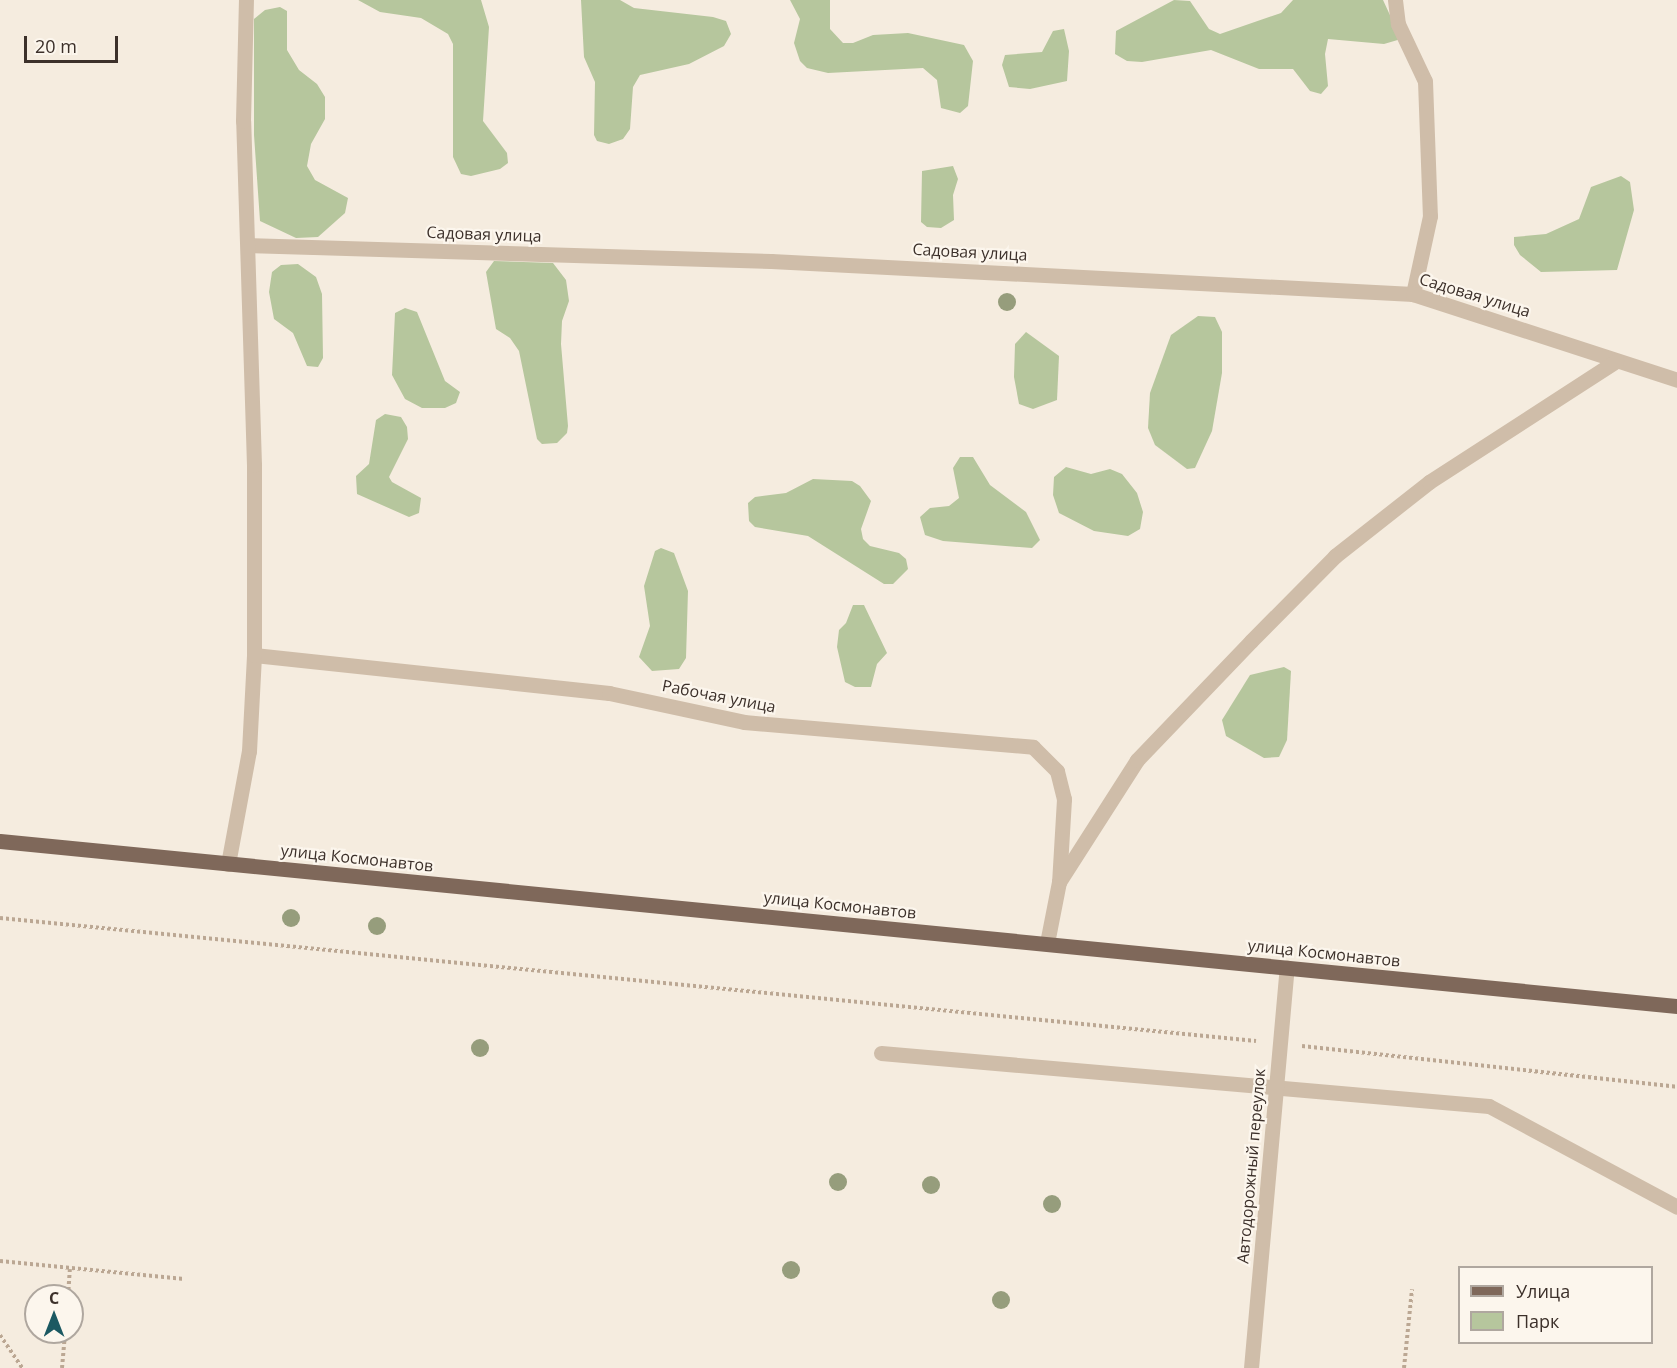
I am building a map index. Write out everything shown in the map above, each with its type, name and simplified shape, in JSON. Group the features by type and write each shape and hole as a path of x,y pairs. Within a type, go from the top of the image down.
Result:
{"main road":[{"name":"улица Космонавтов","path":"0,842 1677,1006"}],"street":[{"path":"228,864 249,751 254,655 254,465 243,121 246,0"},
{"path":"1395,0 1398,24 1425,81 1430,216 1413,294"},
{"name":"Садовая улица","path":"248,245 783,261 1413,294 1677,380"},
{"path":"1047,943 1059,882 1137,760 1335,556 1428,482 1616,361"},
{"name":"Рабочая улица","path":"254,655 609,693 744,722 1034,747 1057,771 1064,800 1059,882"},
{"name":"Автодорожный переулок","path":"1251,1368 1287,968"},
{"path":"881,1053 1489,1106 1677,1207"}],"path":[{"path":"0,918 1280,1044 1677,1087"},
{"path":"0,1261 184,1279"},
{"path":"69,1284 70,1269"},
{"path":"1404,1368 1412,1289"},
{"path":"0,1335 22,1368"},
{"path":"62,1368 64,1344"}],"green space":[{"path":"358,0 481,0 489,27 483,121 507,153 508,163 500,169 471,176 461,174 453,157 453,44 448,34 421,18 380,12"},
{"path":"581,0 620,0 634,8 713,17 726,21 731,34 724,46 689,64 640,75 633,87 630,129 623,139 609,144 597,141 594,135 595,82 584,57"},
{"path":"790,0 830,0 830,29 843,43 853,43 873,35 908,33 964,45 973,61 968,106 960,113 941,108 937,80 923,68 828,73 807,68 800,61 794,43 800,19"},
{"path":"1174,0 1190,1 1209,29 1220,34 1281,13 1293,0 1383,0 1401,39 1384,44 1328,39 1325,54 1328,86 1321,94 1310,91 1293,69 1259,69 1211,50 1142,62 1127,61 1115,54 1116,31"},
{"path":"280,7 287,11 287,50 299,70 317,84 325,97 325,119 311,144 307,166 315,180 348,198 345,213 318,237 296,238 260,221 254,135 254,19 265,10"},
{"path":"1064,29 1069,51 1067,81 1030,89 1009,87 1002,65 1005,55 1042,52 1053,31"},
{"path":"953,166 958,179 953,195 954,220 941,228 927,227 921,222 922,171"},
{"path":"1621,176 1630,182 1634,210 1617,270 1541,272 1520,255 1514,245 1514,237 1546,234 1579,219 1591,187"},
{"path":"494,261 553,263 566,280 569,301 562,321 561,344 568,426 567,433 557,443 542,444 537,439 519,351 510,338 496,329 486,272"},
{"path":"298,264 316,277 322,294 323,358 318,367 307,366 293,333 274,319 269,292 272,272 281,265"},
{"path":"405,308 417,312 445,381 460,392 456,403 445,408 422,408 405,399 392,375 395,313"},
{"path":"1198,316 1215,317 1222,332 1222,373 1212,431 1195,468 1187,469 1155,445 1148,428 1150,393 1171,335"},
{"path":"1026,332 1059,356 1057,400 1033,409 1019,404 1014,377 1015,344"},
{"path":"385,414 401,417 407,427 408,439 389,477 392,482 421,498 419,513 409,517 357,494 356,476 369,464 376,420"},
{"path":"960,457 973,457 990,485 1026,512 1040,540 1032,548 943,541 925,535 920,517 930,508 949,506 959,498 953,468"},
{"path":"1066,467 1091,474 1110,469 1122,474 1137,493 1143,512 1140,529 1128,536 1094,531 1059,513 1053,495 1054,477"},
{"path":"813,479 852,481 860,486 871,501 861,529 863,539 870,546 899,553 906,559 908,569 893,584 884,584 808,536 755,527 749,521 748,503 755,497 786,493"},
{"path":"661,548 674,553 688,591 686,658 679,669 652,671 639,657 650,626 644,586 655,551"},
{"path":"853,605 864,605 887,653 877,664 871,687 855,687 845,682 837,647 839,630 846,623"},
{"path":"1284,667 1291,671 1287,740 1279,757 1264,758 1226,736 1222,720 1250,675"}]}
